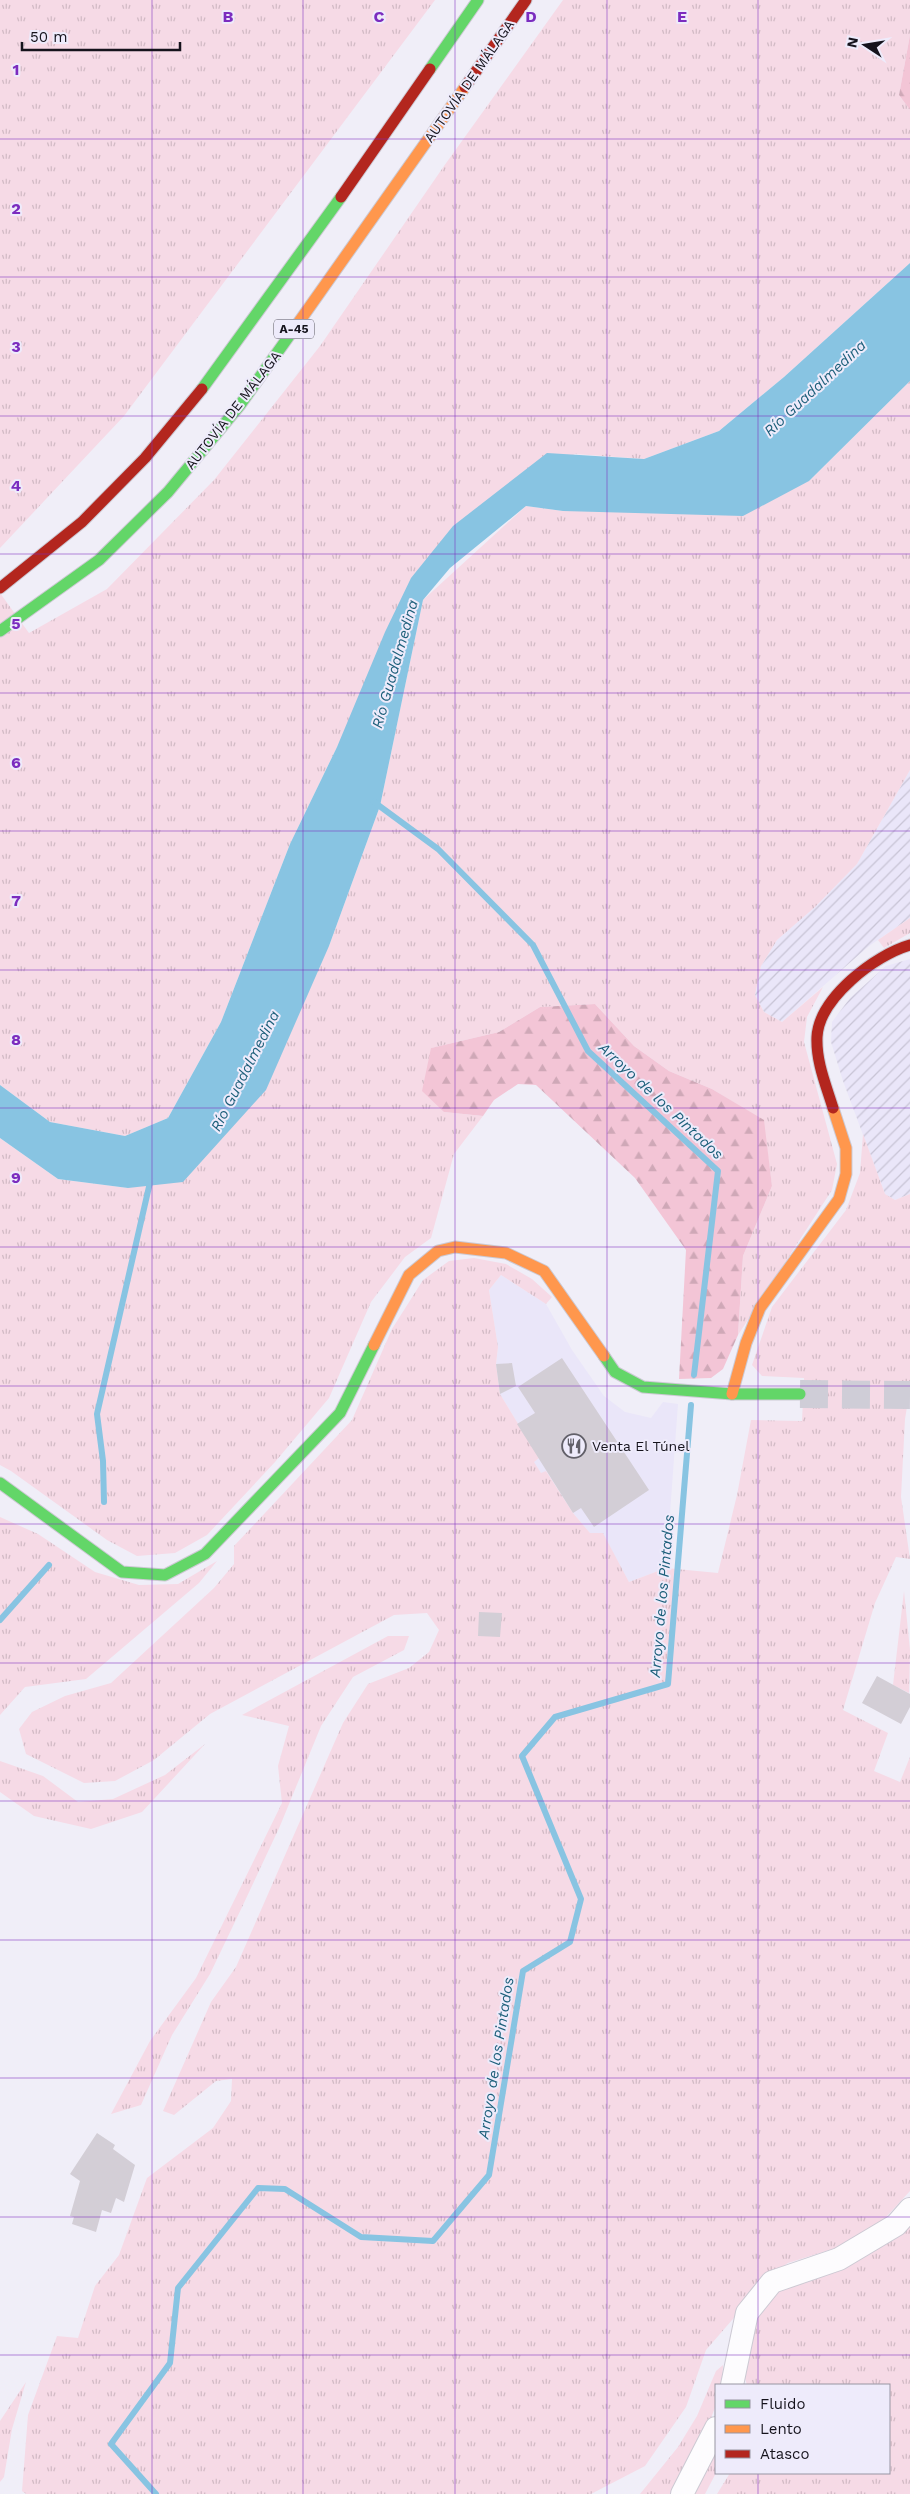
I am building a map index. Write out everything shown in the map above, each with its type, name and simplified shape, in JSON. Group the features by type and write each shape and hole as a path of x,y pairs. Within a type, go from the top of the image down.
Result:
{"main road":[{"name":"A-45","path":"0,588 82,522 145,458 207,384 298,259 478,0"},
{"name":"AUTOVÍA DE MÁLAGA","path":"0,632 99,560 168,492 234,412 526,0"},
{"path":"732,1394 746,1343 760,1308 839,1199 846,1174 846,1148 818,1059 817,1036 823,1014 840,992 873,962 893,950 910,945"},
{"path":"0,1483 122,1572 165,1575 205,1554 340,1413 409,1275 438,1251 455,1247 506,1253 544,1271 615,1372 643,1387 732,1394 800,1394"}],"street":[{"path":"732,2384 747,2313 772,2282 839,2259 896,2224 910,2209"},
{"path":"682,2494 715,2430"}],"shaded area":[{"path":"910,770 910,918 869,946 782,1022 764,1012 755,995 761,966 777,940 815,907 857,864"},
{"path":"910,959 910,1194 895,1200 885,1194 843,1081 831,1042 832,1022 850,998 886,966"},
{"path":"501,1275 546,1304 572,1350 604,1396 625,1412 651,1418 663,1402 678,1404 666,1568 629,1582 603,1534 590,1533 573,1513 546,1471 542,1474 533,1462 539,1458 500,1394 496,1364 498,1347 489,1290"}],"green space":[{"path":"0,0 435,0 124,416 0,548"},
{"path":"563,0 910,0 910,35 899,95 910,110 910,263 784,377 719,431 644,459 575,454 453,526 337,747 290,844 221,1022 168,1118 125,1136 50,1122 0,1085 0,593 29,633 107,589 214,480 320,346 444,166"},
{"path":"910,35 910,110 899,95"},
{"path":"910,381 910,770 857,864 815,907 777,940 761,966 755,995 764,1012 782,1022 823,987 807,1017 804,1042 837,1164 832,1190 738,1335 743,1256 772,1186 763,1120 712,1089 669,1071 634,1046 595,1004 540,1007 499,1032 431,1048 444,1112 483,1116 454,1154 431,1238 405,1257 371,1302 329,1398 275,1462 207,1535 175,1553 137,1556 107,1540 0,1465 0,1138 58,1179 128,1188 329,946 380,806 423,600 526,506 563,511 809,481"},
{"path":"910,918 910,933 884,948 878,940"},
{"path":"595,1004 634,1046 669,1071 712,1089 764,1120 772,1186 743,1256 738,1335 723,1369 711,1378 679,1379 686,1250 635,1178 536,1085 518,1084 494,1100 483,1116 444,1112 422,1091 431,1048 499,1032 540,1007"},
{"path":"863,1134 885,1194 895,1200 910,1194 910,1389 905,1419 901,1497 910,1559 896,1557 875,1603 843,1710 888,1733 874,1771 900,1782 910,1757 910,2191 876,2228 839,2247 788,2263 761,2281 739,2312 706,2350 686,2407 645,2466 591,2494 26,2494 22,2491 28,2415 57,2336 78,2338 95,2286 119,2255 147,2178 213,2128 231,2101 232,2079 216,2081 174,2115 163,2111 211,2002 236,1967 343,1723 368,1684 409,1668 429,1652 439,1630 427,1613 394,1615 210,1714 154,1760 115,1781 84,1783 26,1754 19,1729 32,1712 65,1696 111,1683 214,1588 234,1564 234,1546 352,1420 392,1329 423,1280 449,1261 474,1258 506,1264 532,1279 552,1297 546,1304 501,1275 489,1290 498,1347 496,1364 500,1394 539,1458 534,1462 541,1473 546,1471 573,1513 590,1533 603,1533 629,1582 666,1568 718,1573 737,1495 751,1420 802,1421 804,1378 762,1376 752,1365 772,1307 846,1210 860,1173"},
{"path":"0,1517 38,1534 95,1572 139,1585 178,1584 217,1561 199,1583 86,1679 25,1687 0,1715"},
{"path":"904,1591 910,1650 909,1693 893,1685"},
{"path":"388,1636 409,1636 404,1650 353,1677 321,1726 280,1826 243,1905 210,1974 172,2035 141,2105 111,2114 150,2041 196,1978 282,1803 278,1766 289,1726 242,1715"},
{"path":"205,1744 142,1812 91,1829 34,1816 0,1792 0,1761 43,1776 78,1802 113,1799 165,1775"},
{"path":"910,2219 910,2494 717,2494 729,2474 890,2474 890,2384 747,2384 744,2375 753,2320 770,2296"},
{"path":"723,2365 722,2384 715,2384 715,2408 700,2446 673,2494 640,2494 678,2447 697,2416 716,2371"},
{"path":"26,2382 12,2429 4,2477 0,2482 0,2421"},
{"path":"715,2453 715,2474 705,2494 692,2494"}],"water":[{"name":"Río Guadalmedina","path":"910,263 910,381 809,481 743,516 563,511 526,506 450,568 423,600 380,806 329,946 266,1090 183,1182 128,1188 58,1179 0,1138 0,1085 50,1122 125,1136 168,1118 221,1022 290,844 337,747 385,632 411,578 453,526 547,453 644,459 719,431 784,377"}],"building":[{"path":"562,1358 649,1490 594,1527 581,1508 573,1513 517,1424 535,1413 518,1387"},
{"path":"512,1363 516,1386 500,1394 496,1364"},
{"path":"479,1612 502,1613 500,1637 478,1636"},
{"path":"877,1676 910,1694 910,1707 901,1724 862,1703"},
{"path":"97,2133 115,2145 113,2149 135,2165 124,2202 116,2198 111,2213 102,2210 96,2232 72,2224 74,2217 70,2216 80,2181 70,2174"}],"waterway":[{"name":"Arroyo de los Pintados","path":"374,802 438,849 533,945 588,1051 718,1171 694,1375"},
{"path":"104,1502 103,1461 97,1414 151,1178"},
{"name":"Arroyo de los Pintados","path":"156,2494 111,2444 170,2363 178,2288 258,2188 285,2189 361,2237 433,2241 489,2175 523,1971 570,1942 581,1899 522,1756 555,1717 668,1684 691,1405"},
{"path":"0,1620 49,1565"}],"tunnel":[{"path":"800,1394 910,1395"}],"traffic: fast":[{"path":"430,69 478,0"},
{"path":"202,389 341,197"},
{"path":"0,631 99,560 168,492 240,405 294,329"},
{"path":"0,1483 122,1572 165,1575 205,1554 340,1413 374,1345"},
{"path":"604,1356 615,1372 643,1387 732,1394 800,1394"}],"traffic: slow":[{"path":"294,329 465,87"},
{"path":"732,1394 746,1343 760,1308 839,1199 846,1174 846,1148 833,1108"},
{"path":"374,1345 409,1275 438,1251 455,1247 506,1253 544,1271 604,1356"}],"traffic: jam":[{"path":"465,87 526,0"},
{"path":"341,197 430,69"},
{"path":"0,588 82,522 145,458 202,389"},
{"path":"833,1108 818,1055 817,1037 820,1022 838,993 851,980 881,958 910,945"}],"place":[{"name":"Venta El Túnel","path":"574,1446"}]}
